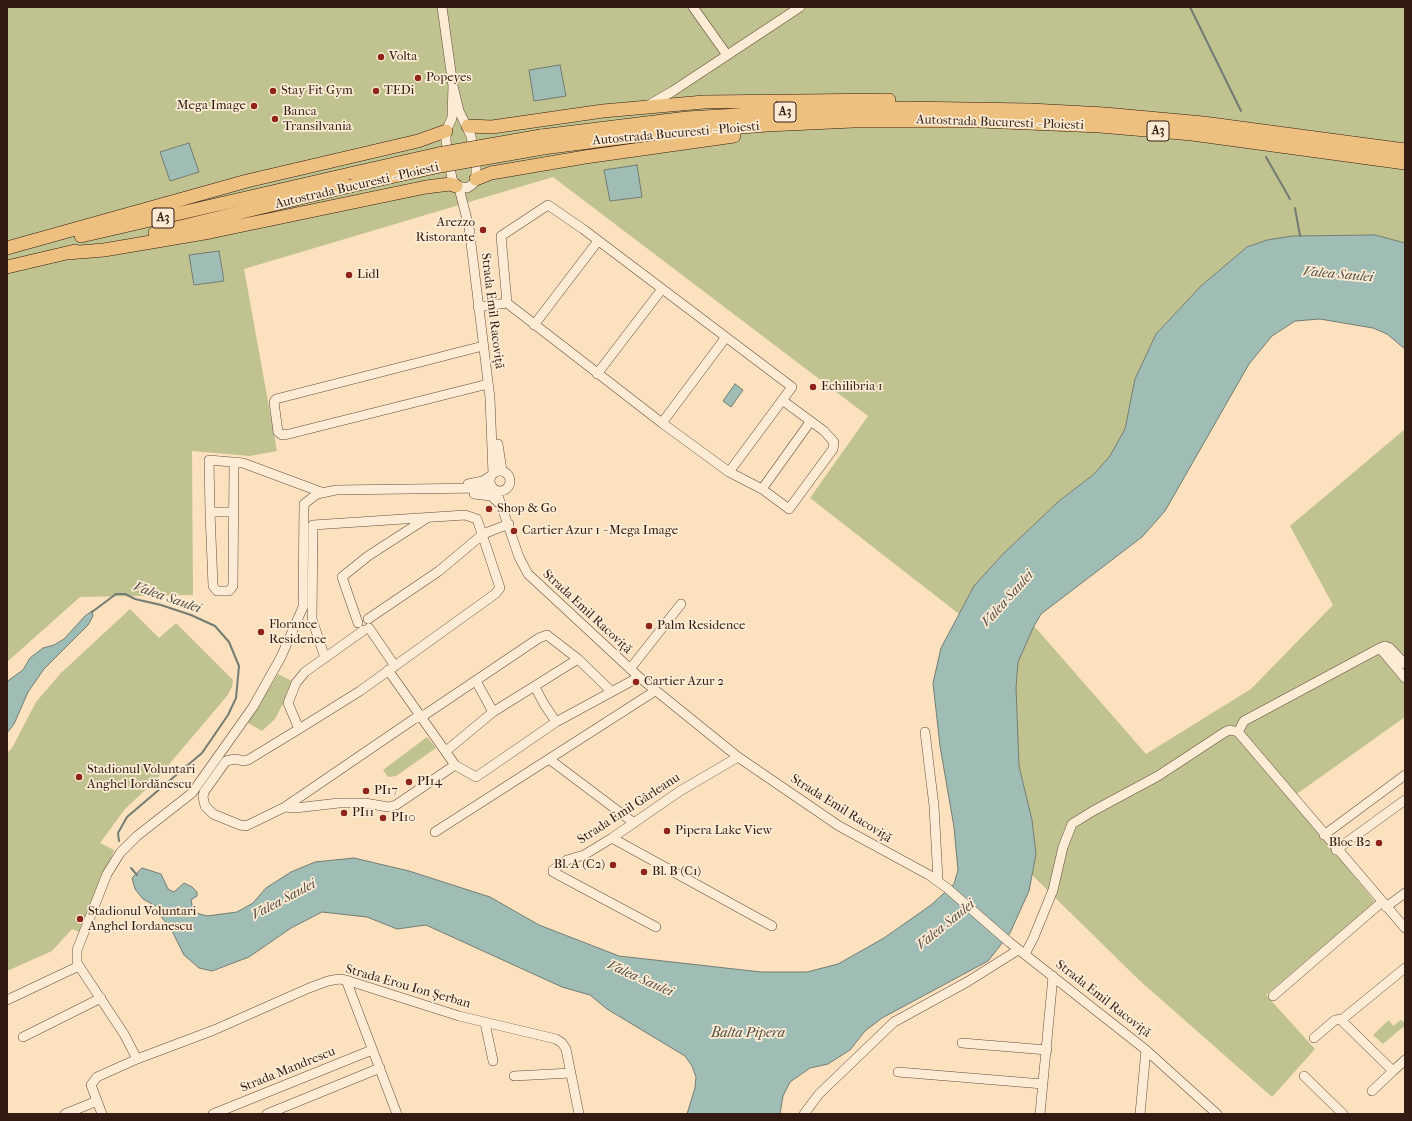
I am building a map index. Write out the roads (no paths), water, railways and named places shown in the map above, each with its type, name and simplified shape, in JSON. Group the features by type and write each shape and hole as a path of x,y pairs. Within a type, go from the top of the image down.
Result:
{"highway":[{"path":"467,125 492,127 645,106 786,100 970,101 1030,110"},
{"name":"Autostrada Bucuresti - Ploiesti","path":"7,267 542,142 649,122 778,112 904,108 1030,110 1105,114 1203,123 1405,150"},
{"path":"473,183 491,173 672,143 910,120"},
{"name":"Autostrada Bucuresti - Ploiesti","path":"7,253 453,151 542,142 687,131 812,123 910,120 1017,122 1145,130 1248,141 1405,163"},
{"path":"7,248 247,181 418,141 448,128"},
{"path":"66,253 104,250 210,232 426,187 450,184 458,187"}],"street":[{"path":"442,7 453,86"},
{"path":"693,7 727,55"},
{"path":"645,106 673,91 800,7"},
{"name":"Strada Emil Racoviță","path":"453,86 459,111 472,136 476,167 469,227"},
{"name":"Strada Emil Racoviță","path":"453,86 452,118 448,128 446,141 451,174 458,187 469,227 488,384 494,410 496,473 490,481 497,489 519,557 528,574 654,691 738,756 839,826 938,880 1021,952 1146,1050 1217,1114"},
{"path":"448,128 459,122 467,125"},
{"path":"458,187 467,188 473,183"},
{"name":"Strada Emil Racoviță","path":"729,472 782,400 792,387 548,205 501,236 505,304 729,472 762,489 789,509 833,449 834,442 824,431 782,400"},
{"path":"534,325 598,241"},
{"path":"597,374 662,289"},
{"path":"478,307 505,304"},
{"path":"662,423 726,337"},
{"path":"483,346 276,399 274,402 278,432 282,435 289,434 488,384"},
{"path":"762,489 810,422"},
{"path":"234,462 233,586 228,591 217,591 213,586 209,460 234,462 286,478 322,492"},
{"path":"420,488 429,485 474,484 483,481 496,473"},
{"name":"Strada Emil Racoviță","path":"496,473 507,474 509,480 508,486 497,489"},
{"path":"420,488 424,492 485,494 495,498 503,508"},
{"path":"137,1059 124,1034 79,966 76,956 78,944 113,862 133,839 192,793 253,707 281,657 303,607 302,510 304,504 308,499 322,492 354,489 497,489"},
{"path":"210,512 234,512"},
{"path":"325,658 312,618 313,525 428,517 472,516 477,519 500,588 495,594 392,668 300,729 248,760 226,760 204,792 203,797 205,806 213,814 246,826 284,807 539,638 547,635 578,659 611,691"},
{"path":"428,517 368,556 342,577 365,625 421,716 455,765 476,777 556,722 639,677"},
{"path":"300,729 288,703 296,683 305,672 325,658 365,625 458,557 483,534 508,524"},
{"path":"630,669 681,604"},
{"path":"1238,732 1244,721 1380,648 1385,646 1390,648 1405,664"},
{"path":"1380,648 1405,678"},
{"path":"446,751 492,712 535,687 578,659"},
{"path":"476,681 492,712"},
{"path":"535,687 556,722"},
{"path":"435,832 654,691"},
{"path":"804,1114 819,1094 894,1022 1021,952 1033,939 1053,890 1067,833 1072,824 1164,772 1230,730 1238,732 1336,850 1405,928"},
{"path":"925,732 934,806 938,880"},
{"name":"Strada Emil Gârleanu","path":"656,927 552,871 567,860 584,855 612,838 680,791 738,756"},
{"path":"549,759 634,823"},
{"path":"284,807 295,808 339,803 365,803 388,807 396,805 455,765"},
{"path":"1324,835 1405,775"},
{"path":"1336,850 1405,800"},
{"path":"612,838 772,926"},
{"path":"1273,996 1384,904 1405,893"},
{"path":"7,1000 79,966"},
{"path":"1314,1038 1335,1020 1344,1019 1403,974"},
{"path":"1040,1114 1053,976"},
{"name":"Strada Erou Ion Șerban","path":"97,1101 91,1085 94,1080 137,1059 214,1030 310,988 333,980 346,980 459,1016 556,1040 562,1043 566,1049 579,1114"},
{"path":"346,980 397,1114"},
{"path":"23,1037 101,998"},
{"path":"1344,1019 1344,1024 1393,1070"},
{"path":"485,1022 493,1061"},
{"path":"962,1043 1046,1050"},
{"name":"Strada Mandrescu","path":"213,1114 372,1050"},
{"path":"1140,1114 1146,1050"},
{"path":"1372,1091 1405,1060"},
{"path":"267,1114 380,1068"},
{"path":"898,1072 1043,1084"},
{"path":"514,1076 571,1073"},
{"path":"1304,1076 1343,1114"},
{"path":"65,1114 97,1101 102,1114"}],"water":[{"path":"560,65 566,96 534,101 529,70"},
{"path":"189,143 199,172 170,181 160,152"},
{"path":"637,165 642,197 610,201 604,170"},
{"name":"Balta Pipera","path":"1375,235 1405,243 1405,349 1387,334 1373,328 1320,319 1295,321 1272,336 1249,364 1165,511 1142,537 1041,614 1034,626 1018,662 1016,688 1019,766 1032,820 1036,854 1029,891 1010,933 988,961 882,1018 865,1031 850,1050 828,1064 810,1068 790,1082 783,1096 780,1114 687,1114 695,1088 696,1077 692,1066 685,1056 607,1009 590,995 562,987 426,925 397,929 367,917 322,912 291,928 249,957 212,971 199,968 184,955 170,927 162,918 161,909 143,899 135,889 132,878 142,868 161,874 168,889 174,892 184,883 192,887 197,892 197,896 191,900 193,909 196,913 207,916 237,912 253,903 266,888 291,872 315,862 354,858 409,871 490,897 539,925 619,956 761,972 807,972 838,964 884,938 931,905 954,884 958,870 954,827 940,746 933,683 941,648 974,586 1003,554 1059,501 1093,475 1110,456 1125,429 1135,379 1156,334 1201,286 1247,247 1267,240 1293,236"},
{"path":"219,251 224,281 194,285 189,255"},
{"path":"735,384 743,390 731,407 723,401"},
{"path":"92,611 93,616 88,625 44,669 28,692 14,724 7,733 7,683 9,680 23,670 30,658 43,648 54,645 64,639 85,616"}],"waterway":[{"path":"1190,7 1241,111"},
{"path":"1266,157 1290,199"},
{"path":"1295,208 1300,236"},
{"name":"Valea Saulei","path":"92,612 116,594 125,594 135,599 161,605 191,615 215,626 229,642 239,666 236,698 228,715 202,753 127,817 118,833 119,841"},
{"name":"Valea Saulei","path":"131,868 137,875"}],"place":[{"name":"Volta","path":"381,57"},
{"name":"Popeyes","path":"418,78"},
{"name":"Stay Fit Gym","path":"273,91"},
{"name":"TEDi","path":"376,91"},
{"name":"Mega Image","path":"254,106"},
{"name":"Banca Transilvania","path":"275,119"},
{"name":"Arezzo Ristorante","path":"483,230"},
{"name":"Lidl","path":"349,275"},
{"name":"Echilibria 1","path":"813,387"},
{"name":"Shop & Go","path":"489,509"},
{"name":"Cartier Azur 1 - Mega Image","path":"514,531"},
{"name":"Palm Residence","path":"649,626"},
{"name":"Florance Residence","path":"261,632"},
{"name":"Cartier Azur 2","path":"636,682"},
{"name":"Stadionul Voluntari Anghel Iordănescu","path":"79,777"},
{"name":"PI14","path":"409,782"},
{"name":"PI17","path":"366,791"},
{"name":"PI11","path":"344,813"},
{"name":"PI10","path":"383,818"},
{"name":"Pipera Lake View","path":"667,831"},
{"name":"Bloc B2","path":"1379,843"},
{"name":"Bl. A (C2)","path":"613,865"},
{"name":"Bl. B (C1)","path":"644,872"},
{"name":"Stadionul Voluntari Anghel Iordanescu","path":"80,919"}]}
